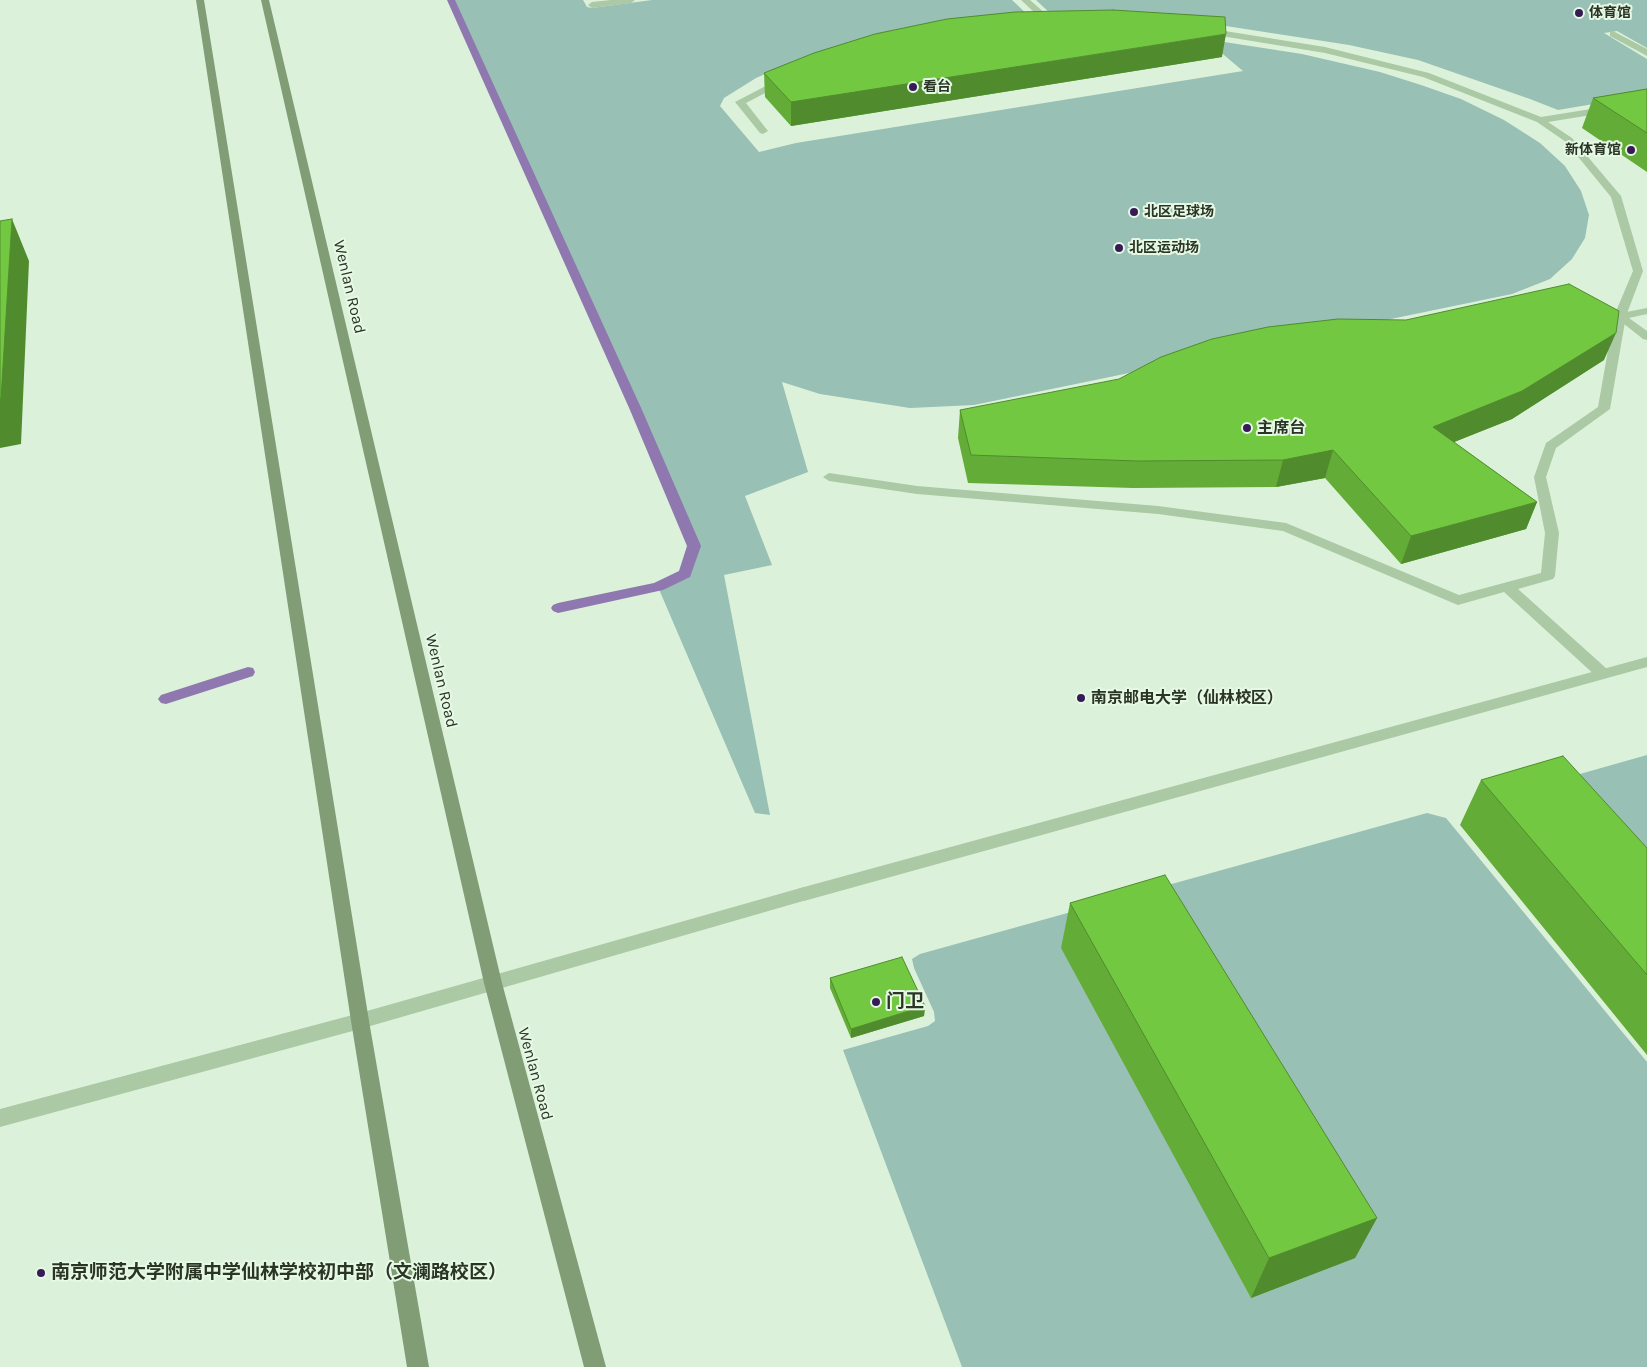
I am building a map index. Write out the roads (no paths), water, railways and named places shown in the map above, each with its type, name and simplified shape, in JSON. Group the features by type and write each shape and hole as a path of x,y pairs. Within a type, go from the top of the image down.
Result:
{"main road":[{"path":"200,0 360,1020 418,1367"},
{"name":"Wenlan Road","path":"265,0 493,983 595,1367"}],"street":[{"path":"592,5 630,0"},
{"path":"1025,0 1052,25"},
{"path":"829,477 917,490 1158,510 1286,527 1458,600 1548,576 1552,533 1540,477 1550,446 1604,409 1620,316 1638,270 1616,196 1569,140 1540,120 1426,75 1325,50 1195,30"},
{"path":"1613,34 1647,53"},
{"path":"763,131 740,102 771,84 789,77"},
{"path":"1540,120 1647,103"},
{"path":"1620,316 1647,311"},
{"path":"1620,316 1647,337"},
{"path":"1507,587 1602,673"},
{"path":"0,1118 360,1020 804,894 1647,662"}],"waterway":[{"path":"451,0 636,410 694,546 685,574 658,587 558,608"},
{"path":"166,699 248,672"}],"place":[{"name":"体育馆","path":"1579,13"},
{"name":"看台","path":"913,87"},
{"name":"新体育馆","path":"1631,150"},
{"name":"北区足球场","path":"1134,212"},
{"name":"北区运动场","path":"1119,248"},
{"name":"主席台","path":"1247,428"},
{"name":"南京邮电大学（仙林校区）","path":"1081,698"},
{"name":"门卫","path":"876,1002"},
{"name":"南京师范大学附属中学仙林学校初中部（文澜路校区）","path":"41,1273"}]}
